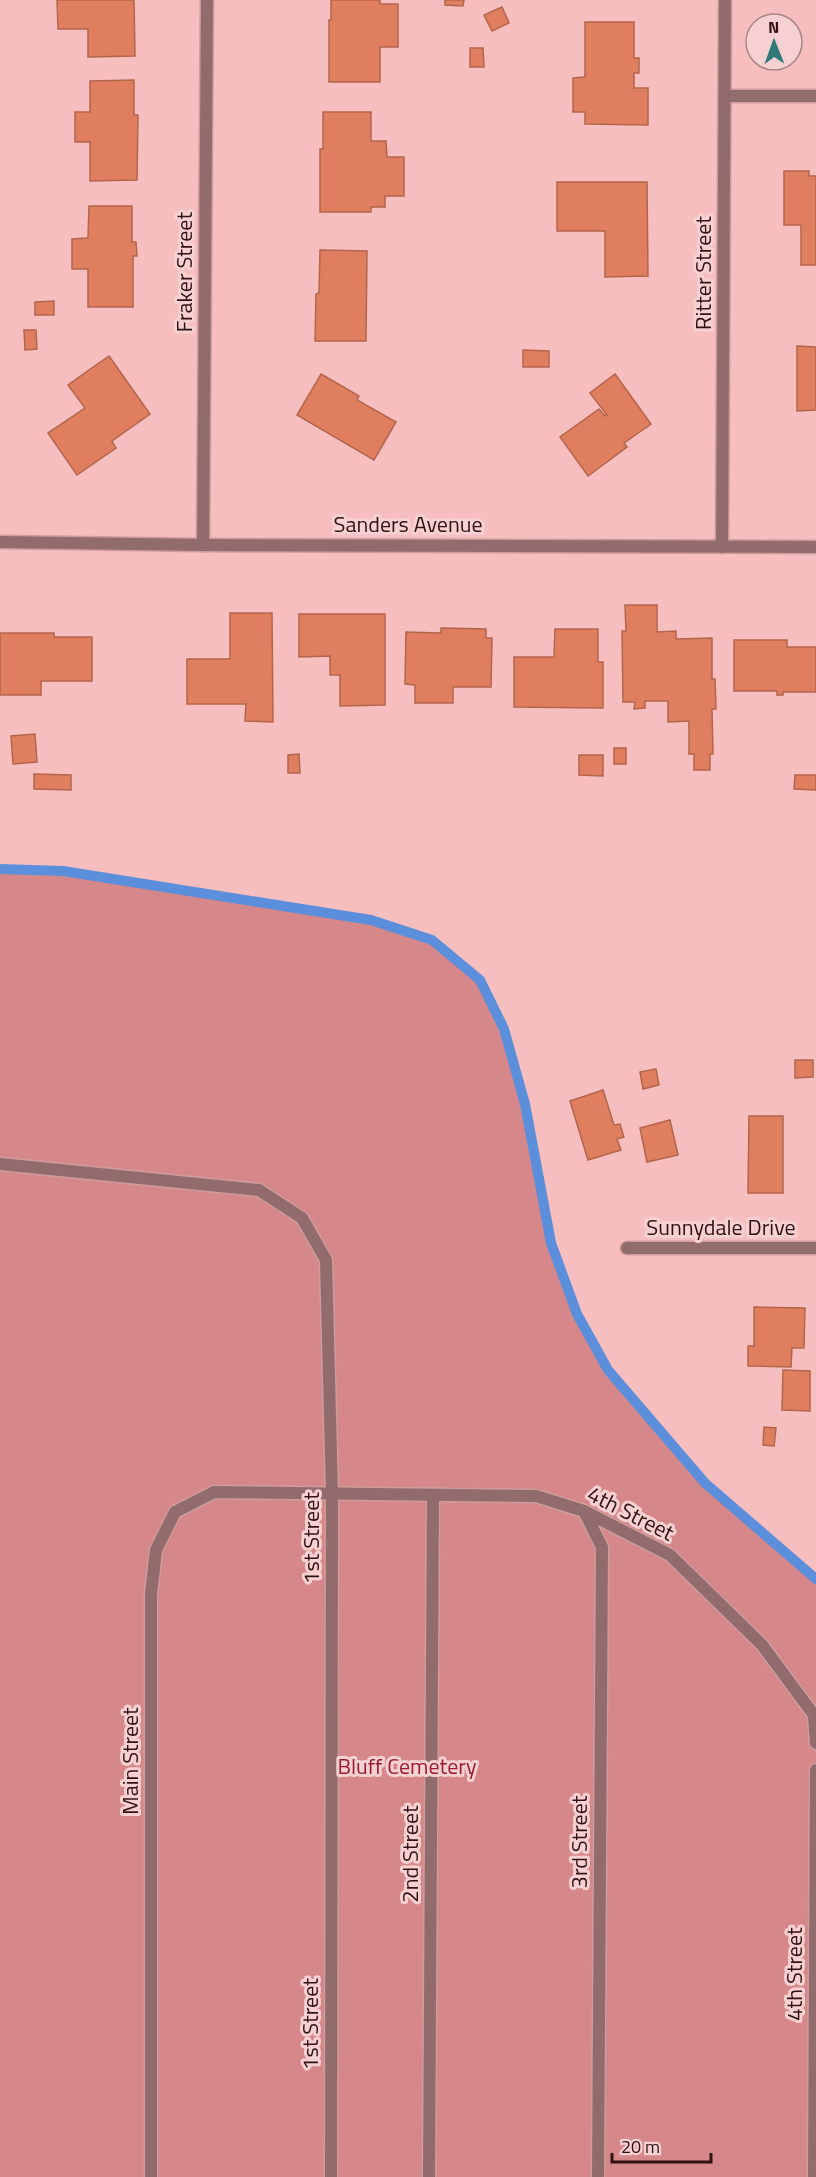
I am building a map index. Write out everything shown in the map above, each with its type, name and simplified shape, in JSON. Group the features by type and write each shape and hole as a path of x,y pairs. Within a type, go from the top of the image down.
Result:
{"street":[{"name":"Fraker Street","path":"203,545 207,0"},
{"name":"Ritter Street","path":"722,547 725,0"},
{"path":"725,96 816,96"},
{"name":"Sanders Avenue","path":"0,542 816,547"},
{"name":"1st Street","path":"0,1164 259,1190 302,1218 326,1260 332,1494 330,2177"},
{"name":"Sunnydale Drive","path":"627,1248 816,1248"},
{"name":"Main Street","path":"151,2177 152,1594 156,1550 175,1512 214,1492 332,1494"},
{"name":"4th Street","path":"332,1494 537,1496 584,1511 670,1555 762,1645 814,1715 816,1743"},
{"name":"2nd Street","path":"429,2177 433,1495"},
{"name":"3rd Street","path":"584,1511 602,1547 598,2177"},
{"name":"4th Street","path":"814,2177 816,1770"}],"green space":[{"name":"Bluff Cemetery","path":"0,869 63,871 371,920 432,939 480,980 504,1029 525,1104 551,1243 577,1314 608,1370 705,1483 816,1579 816,2177 0,2177"}],"building":[{"path":"57,0 134,0 135,56 88,57 88,29 58,29"},
{"path":"331,0 380,0 380,4 398,4 398,47 380,47 380,82 329,82"},
{"path":"445,0 464,0 463,6 445,5"},
{"path":"502,7 509,23 492,31 484,15"},
{"path":"585,22 634,22 634,58 639,58 639,73 634,73 634,88 648,88 648,125 585,124 585,112 573,112 573,78 585,77"},
{"path":"470,48 483,48 484,67 470,67"},
{"path":"134,80 134,115 138,115 137,180 90,181 90,142 75,142 75,112 90,112 90,81"},
{"path":"323,112 371,112 371,141 386,141 387,157 404,157 404,196 385,196 385,207 371,207 371,212 320,212 320,149 323,149"},
{"path":"784,171 809,171 809,176 816,176 816,265 801,265 801,225 784,225"},
{"path":"557,182 647,182 648,276 605,277 605,231 557,231"},
{"path":"89,206 132,206 132,242 136,242 137,256 133,256 133,307 88,307 88,269 72,269 72,239 88,238"},
{"path":"320,250 367,251 366,341 315,341"},
{"path":"54,301 54,315 35,315 35,302"},
{"path":"24,330 36,330 37,349 25,350"},
{"path":"797,346 816,347 816,410 797,411"},
{"path":"523,350 549,351 549,367 523,367"},
{"path":"109,356 150,414 112,441 116,448 77,475 48,433 85,408 68,385"},
{"path":"321,374 359,396 357,400 396,422 374,460 297,415"},
{"path":"615,374 651,424 624,443 627,447 588,476 560,437 599,409 605,416 607,415 590,393"},
{"path":"625,605 657,605 657,632 676,631 676,639 712,638 712,679 715,679 716,709 712,709 713,754 710,754 710,770 694,770 694,754 689,754 689,721 668,722 668,701 645,701 645,708 634,709 635,702 623,702 622,631 626,631"},
{"path":"230,613 272,613 273,722 245,721 246,704 187,704 187,659 230,659"},
{"path":"299,614 385,614 385,705 340,706 340,675 330,675 330,656 299,657"},
{"path":"441,628 486,629 486,638 492,638 491,687 453,687 453,703 415,703 415,685 405,684 406,632 441,633"},
{"path":"555,629 598,629 598,662 603,662 603,708 514,707 514,657 554,657"},
{"path":"0,633 54,633 54,637 92,637 92,681 41,681 41,695 0,695"},
{"path":"734,640 787,640 787,647 816,647 816,692 783,692 783,695 777,695 777,691 734,691"},
{"path":"35,734 37,762 13,764 11,736"},
{"path":"614,748 626,748 626,764 614,764"},
{"path":"299,754 300,773 288,773 288,755"},
{"path":"579,755 603,755 603,776 579,775"},
{"path":"34,774 71,775 71,790 34,789"},
{"path":"795,775 816,775 816,790 794,789"},
{"path":"795,1060 813,1060 813,1077 795,1078"},
{"path":"656,1069 659,1085 643,1089 640,1072"},
{"path":"603,1090 614,1125 620,1124 624,1137 617,1139 621,1150 588,1160 570,1101"},
{"path":"749,1116 783,1116 783,1193 748,1193"},
{"path":"670,1120 678,1155 647,1162 640,1128"},
{"path":"754,1307 805,1308 804,1348 792,1348 791,1367 748,1366 748,1346 754,1346"},
{"path":"783,1370 810,1371 810,1411 782,1410"},
{"path":"764,1427 776,1428 774,1446 763,1445"}],"waterway":[{"path":"0,869 63,871 371,920 432,940 480,980 504,1029 525,1104 551,1243 577,1314 608,1370 705,1483 816,1579"}]}
